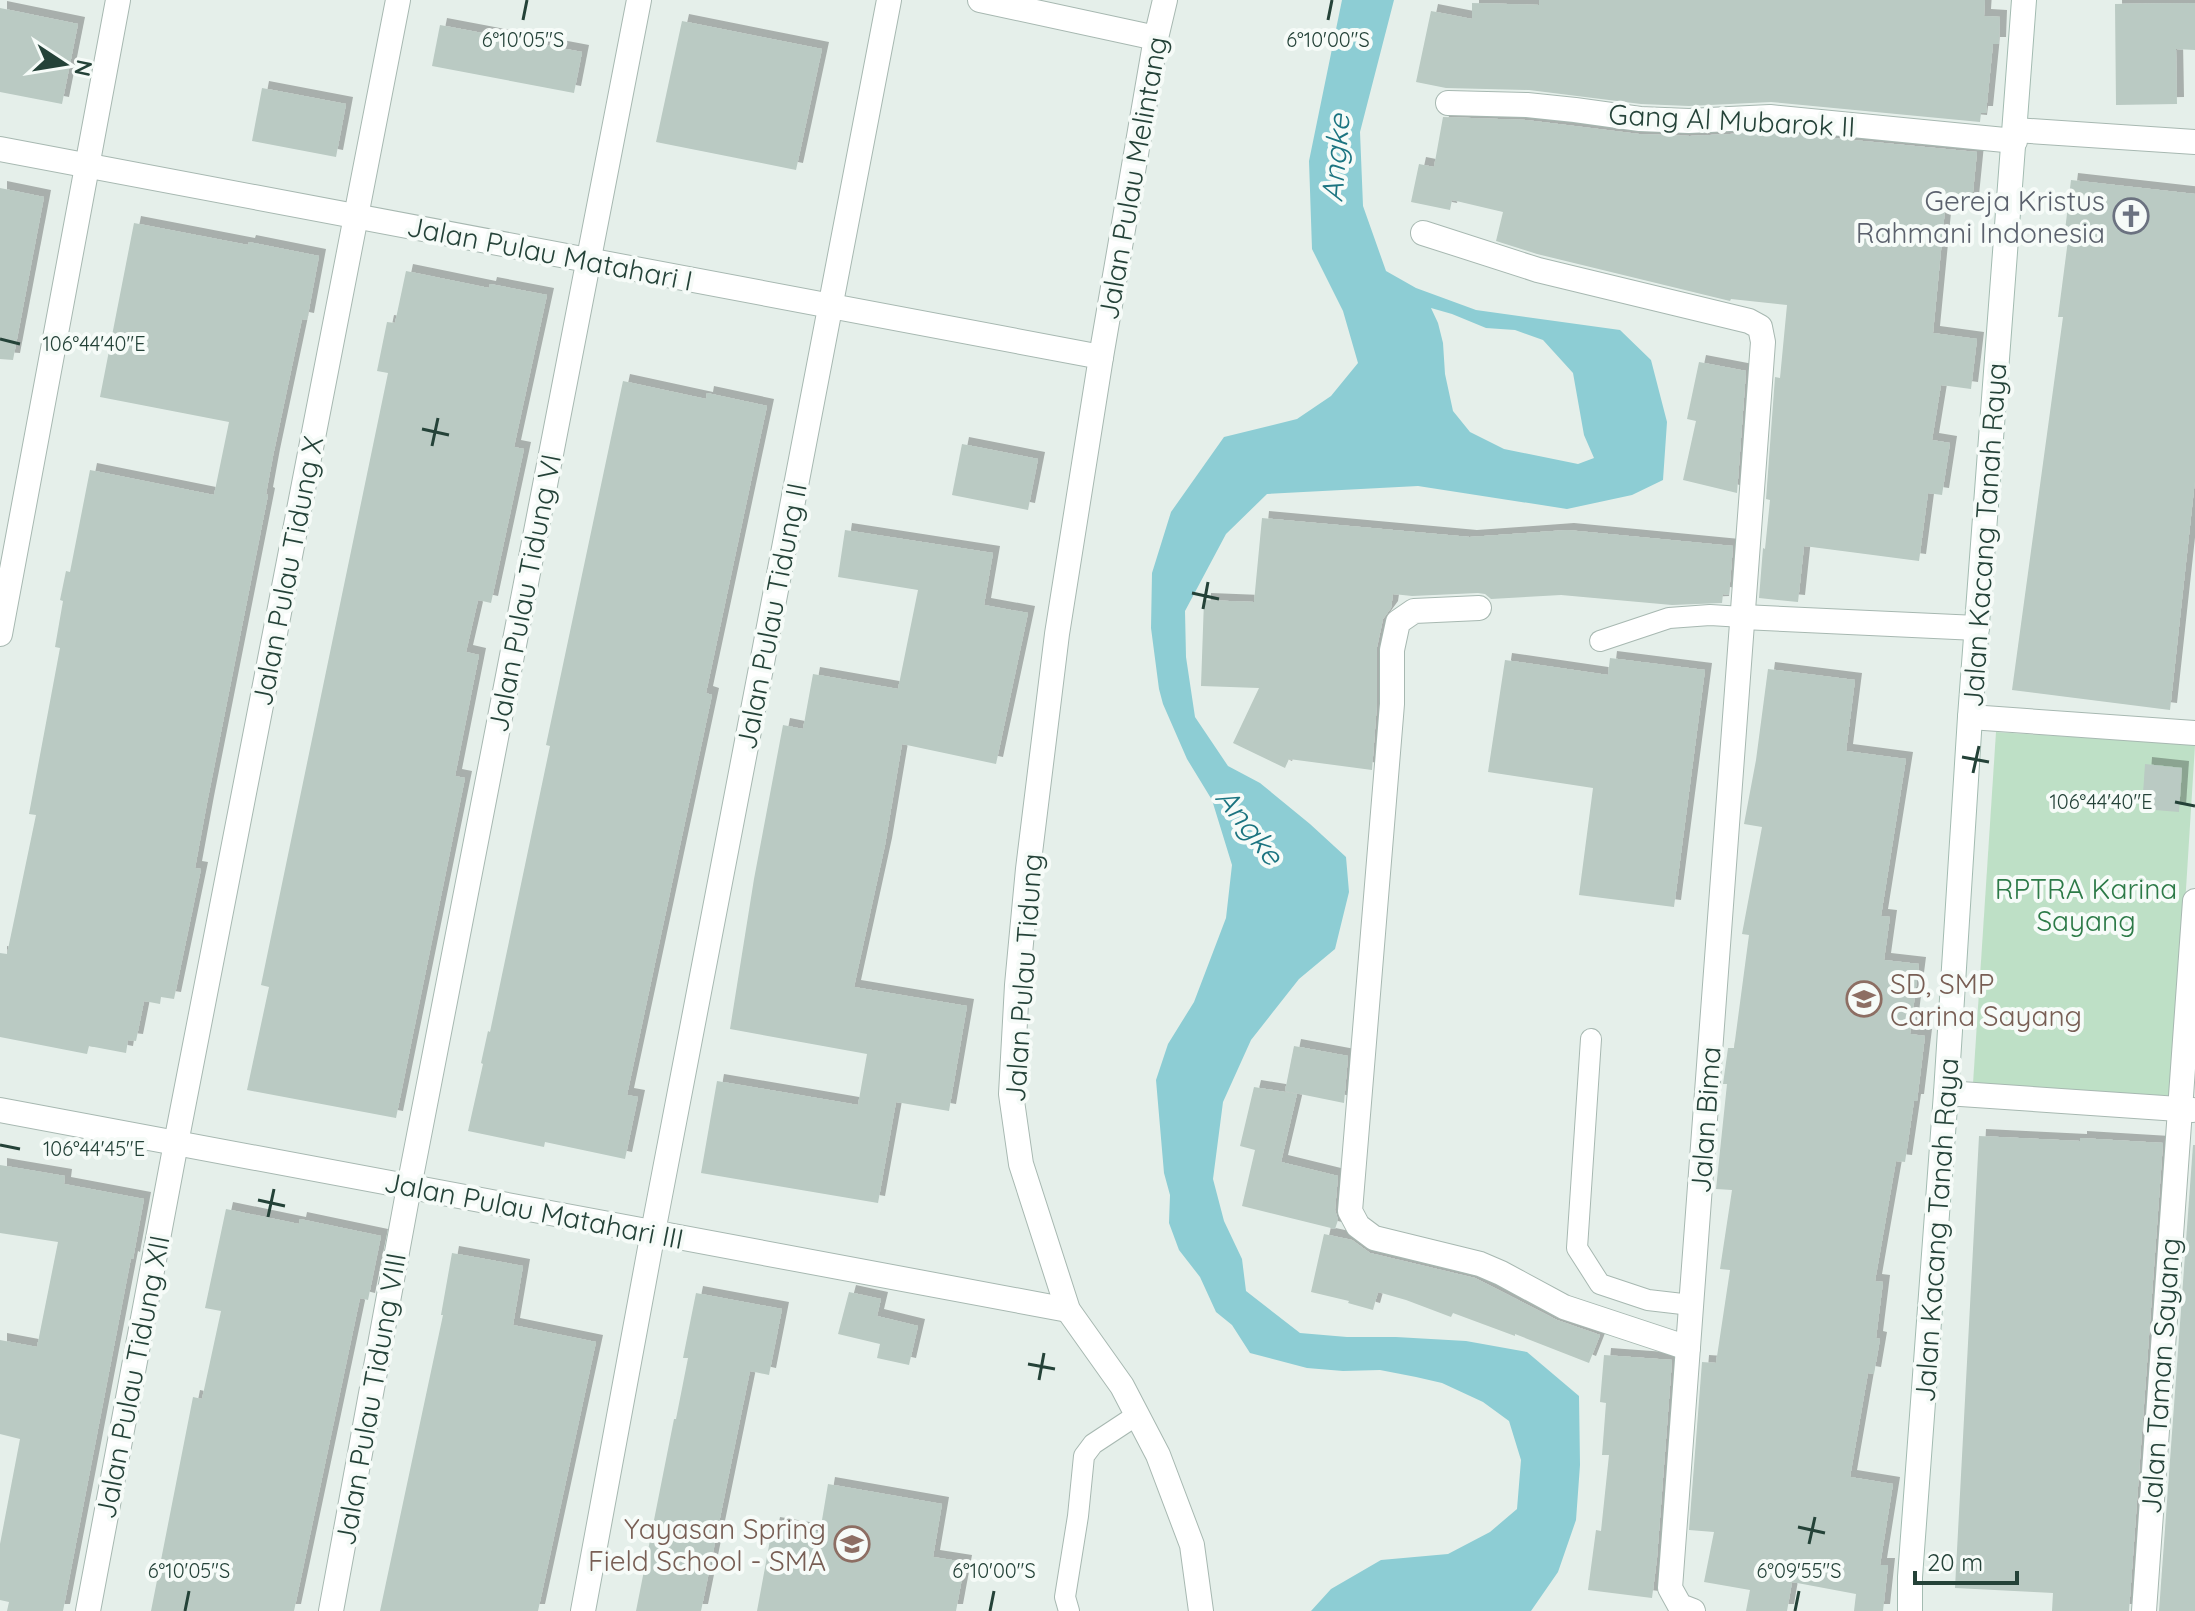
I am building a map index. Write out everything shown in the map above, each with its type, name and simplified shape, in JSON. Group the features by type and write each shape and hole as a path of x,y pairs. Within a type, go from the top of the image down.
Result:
{"street":[{"path":"0,634 118,0"},
{"name":"Jalan Pulau Tidung X","path":"176,1143 398,0"},
{"name":"Jalan Pulau Tidung VI","path":"409,1187 639,0"},
{"name":"Jalan Pulau Tidung II","path":"583,1611 889,0"},
{"path":"980,0 1156,38"},
{"name":"Jalan Pulau Melintang","path":"1101,357 1165,0"},
{"name":"Jalan Kacang Tanah Raya","path":"1910,1611 1970,717 2024,0"},
{"name":"Gang Al Mubarok II","path":"1448,103 1504,103 1640,119 1689,121 1770,117 2015,136 2195,142"},
{"name":"Jalan Pulau Matahari I","path":"0,149 1101,357"},
{"name":"Jalan Bima","path":"1423,233 1538,270 1749,321 1760,327 1763,342 1670,1588 1684,1609"},
{"name":"Jalan Pulau Tidung","path":"1101,357 1051,681 1028,869 1011,1094 1021,1164 1068,1310 1122,1386 1158,1455 1192,1545 1201,1611"},
{"path":"1479,608 1414,611 1398,622 1392,650 1392,704 1350,1211 1358,1226 1374,1238 1480,1264 1564,1307 1688,1348"},
{"path":"1743,617 1977,628"},
{"path":"1970,717 2195,733"},
{"name":"Jalan Taman Sayang","path":"2144,1611 2187,1110 2195,901"},
{"path":"1946,1093 2187,1110"},
{"name":"Jalan Pulau Matahari III","path":"0,1110 1068,1310"},
{"name":"Jalan Pulau Tidung XII","path":"88,1611 176,1143"},
{"name":"Jalan Pulau Tidung VIII","path":"331,1611 409,1187"}],"lane":[{"path":"1600,641 1669,618 1710,615 1743,617"},
{"path":"1591,1039 1577,1248 1600,1284 1648,1300 1691,1305"},
{"path":"1069,1611 1065,1597 1084,1456 1093,1444 1137,1415"}],"green space":[{"name":"RPTRA Karina Sayang","path":"1996,732 2195,745 2173,1096 1973,1084"}],"water":[{"name":"Angke","path":"1342,0 1394,0 1360,132 1363,206 1386,271 1416,288 1476,310 1620,330 1651,360 1667,422 1663,480 1632,495 1567,509 1418,486 1267,494 1226,534 1185,611 1186,657 1195,717 1228,766 1260,783 1346,857 1349,892 1335,949 1299,979 1251,1040 1223,1102 1213,1179 1224,1221 1242,1259 1246,1291 1300,1333 1466,1341 1527,1352 1579,1396 1580,1465 1576,1520 1558,1572 1531,1611 1311,1611 1331,1589 1381,1560 1448,1554 1490,1532 1517,1509 1521,1460 1509,1421 1483,1402 1442,1383 1380,1370 1307,1368 1250,1353 1232,1325 1216,1312 1200,1277 1179,1250 1169,1223 1170,1195 1164,1173 1156,1080 1168,1044 1194,1002 1226,918 1232,865 1212,800 1187,759 1163,704 1151,628 1152,573 1171,512 1224,437 1297,419 1331,396 1358,363 1343,311 1312,249 1309,161","holes":["1431,308 1486,328 1515,330 1543,340 1573,373 1584,435 1594,458 1578,464 1504,449 1470,432 1453,411 1445,374 1443,343"]}],"building":[{"path":"1539,0 1985,0 1984,16 2000,17 1999,44 1993,44 1986,113 1981,113 1980,122 1771,102 1689,106 1641,104 1529,90 1446,88 1416,82 1431,11 1472,19 1472,3 1539,5"},
{"path":"2195,3 2195,50 2176,49 2177,104 2116,105 2115,4"},
{"path":"0,8 78,24 62,104 0,92"},
{"path":"682,21 822,49 796,170 656,142"},
{"path":"440,25 582,52 574,93 432,66"},
{"path":"262,88 346,104 336,157 252,141"},
{"path":"1443,117 1526,120 1639,134 1690,136 1770,132 1977,152 1972,202 1946,199 1933,333 1977,339 1971,389 1941,385 1932,440 1950,443 1942,495 1928,493 1919,561 1804,546 1798,602 1759,598 1770,500 1766,499 1775,377 1780,378 1787,305 1730,301 1537,254 1496,241 1503,212 1452,200 1450,210 1411,202 1419,164 1434,167"},
{"path":"2071,180 2195,194 2195,480 2170,710 2012,690 2063,317 2058,317 2068,240 2064,239"},
{"path":"0,188 44,197 13,360 0,359"},
{"path":"134,223 319,256 307,320 302,319 273,456 195,868 201,869 174,999 161,997 160,1004 144,1001 136,1041 128,1040 126,1053 89,1046 87,1054 0,1037 0,953 7,954 36,815 29,814 60,648 55,647 66,571 70,572 90,470 214,495 229,422 100,397"},
{"path":"406,271 489,288 490,284 547,295 514,447 524,449 491,603 478,600 466,652 479,655 455,776 465,778 396,1118 247,1090 269,987 261,985 388,373 377,371 387,322 395,323"},
{"path":"1699,362 1746,371 1737,493 1683,480 1696,421 1687,419"},
{"path":"623,381 706,399 707,393 767,406 706,693 712,695 627,1095 638,1097 625,1159 545,1142 544,1147 468,1131"},
{"path":"962,444 1038,459 1028,510 952,495"},
{"path":"1262,518 1470,537 1567,530 1733,546 1729,595 1723,594 1722,603 1672,605 1561,595 1491,599 1478,593 1393,594 1377,647 1372,770 1289,759 1285,768 1233,743 1259,688 1201,686 1204,600 1254,602"},
{"path":"845,530 993,553 984,605 1028,613 996,764 902,744 885,845 854,987 967,1006 949,1111 896,1102 878,1203 701,1173 717,1081 858,1105 867,1054 730,1029 783,725 803,729 813,674 898,689 918,590 838,577"},
{"path":"1610,658 1705,670 1674,907 1579,895 1593,788 1488,772 1505,660 1608,675"},
{"path":"1768,669 1855,680 1846,751 1906,759 1881,916 1890,917 1884,960 1919,964 1910,1034 1925,1036 1905,1162 1896,1161 1875,1281 1883,1282 1876,1338 1880,1339 1874,1374 1868,1373 1850,1477 1893,1484 1880,1565 1888,1565 1883,1611 1854,1611 1856,1594 1792,1582 1787,1611 1746,1611 1750,1590 1704,1582 1714,1532 1689,1530 1702,1362 1716,1363 1730,1270 1720,1269 1732,1190 1716,1189 1727,1084 1723,1084 1728,1048 1734,1048 1749,935 1742,934 1762,827 1744,824"},
{"path":"2145,764 2182,768 2179,812 2142,809"},
{"path":"1294,1046 1348,1056 1344,1103 1285,1091"},
{"path":"1254,1087 1297,1094 1281,1162 1338,1176 1335,1210 1338,1220 1335,1229 1242,1206 1255,1150 1240,1146"},
{"path":"1979,1136 2163,1143 2129,1611 2052,1611 2053,1593 1955,1588"},
{"path":"2193,1145 2195,1611 2159,1611"},
{"path":"0,1165 65,1176 64,1184 144,1199 63,1611 7,1611 9,1602 0,1600 0,1544 20,1439 0,1434 0,1340 37,1347 58,1242 0,1233"},
{"path":"226,1209 299,1224 300,1219 381,1236 368,1300 360,1298 294,1611 151,1611 193,1397 202,1399 221,1311 205,1308"},
{"path":"1324,1234 1352,1240 1370,1253 1475,1278 1557,1320 1600,1335 1589,1363 1453,1313 1451,1317 1378,1292 1373,1310 1311,1292"},
{"path":"452,1253 523,1266 513,1325 596,1342 538,1611 380,1611 443,1315"},
{"path":"849,1292 881,1299 877,1316 918,1326 909,1365 877,1358 880,1344 838,1334"},
{"path":"696,1293 782,1309 769,1375 750,1371 701,1611 636,1611 688,1358 683,1358"},
{"path":"1604,1355 1672,1360 1652,1598 1588,1590 1596,1530 1601,1531 1609,1455 1602,1455 1606,1403 1600,1402"},
{"name":"Yayasan Spring Field School - SMA","path":"828,1484 942,1504 933,1557 965,1562 956,1611 757,1611 773,1524 820,1532"}],"place":[{"name":"Gereja Kristus Rahmani Indonesia","path":"2131,216"},
{"name":"SD, SMP Carina Sayang","path":"1864,999"},
{"name":"Yayasan Spring Field School - SMA","path":"852,1544"}]}
